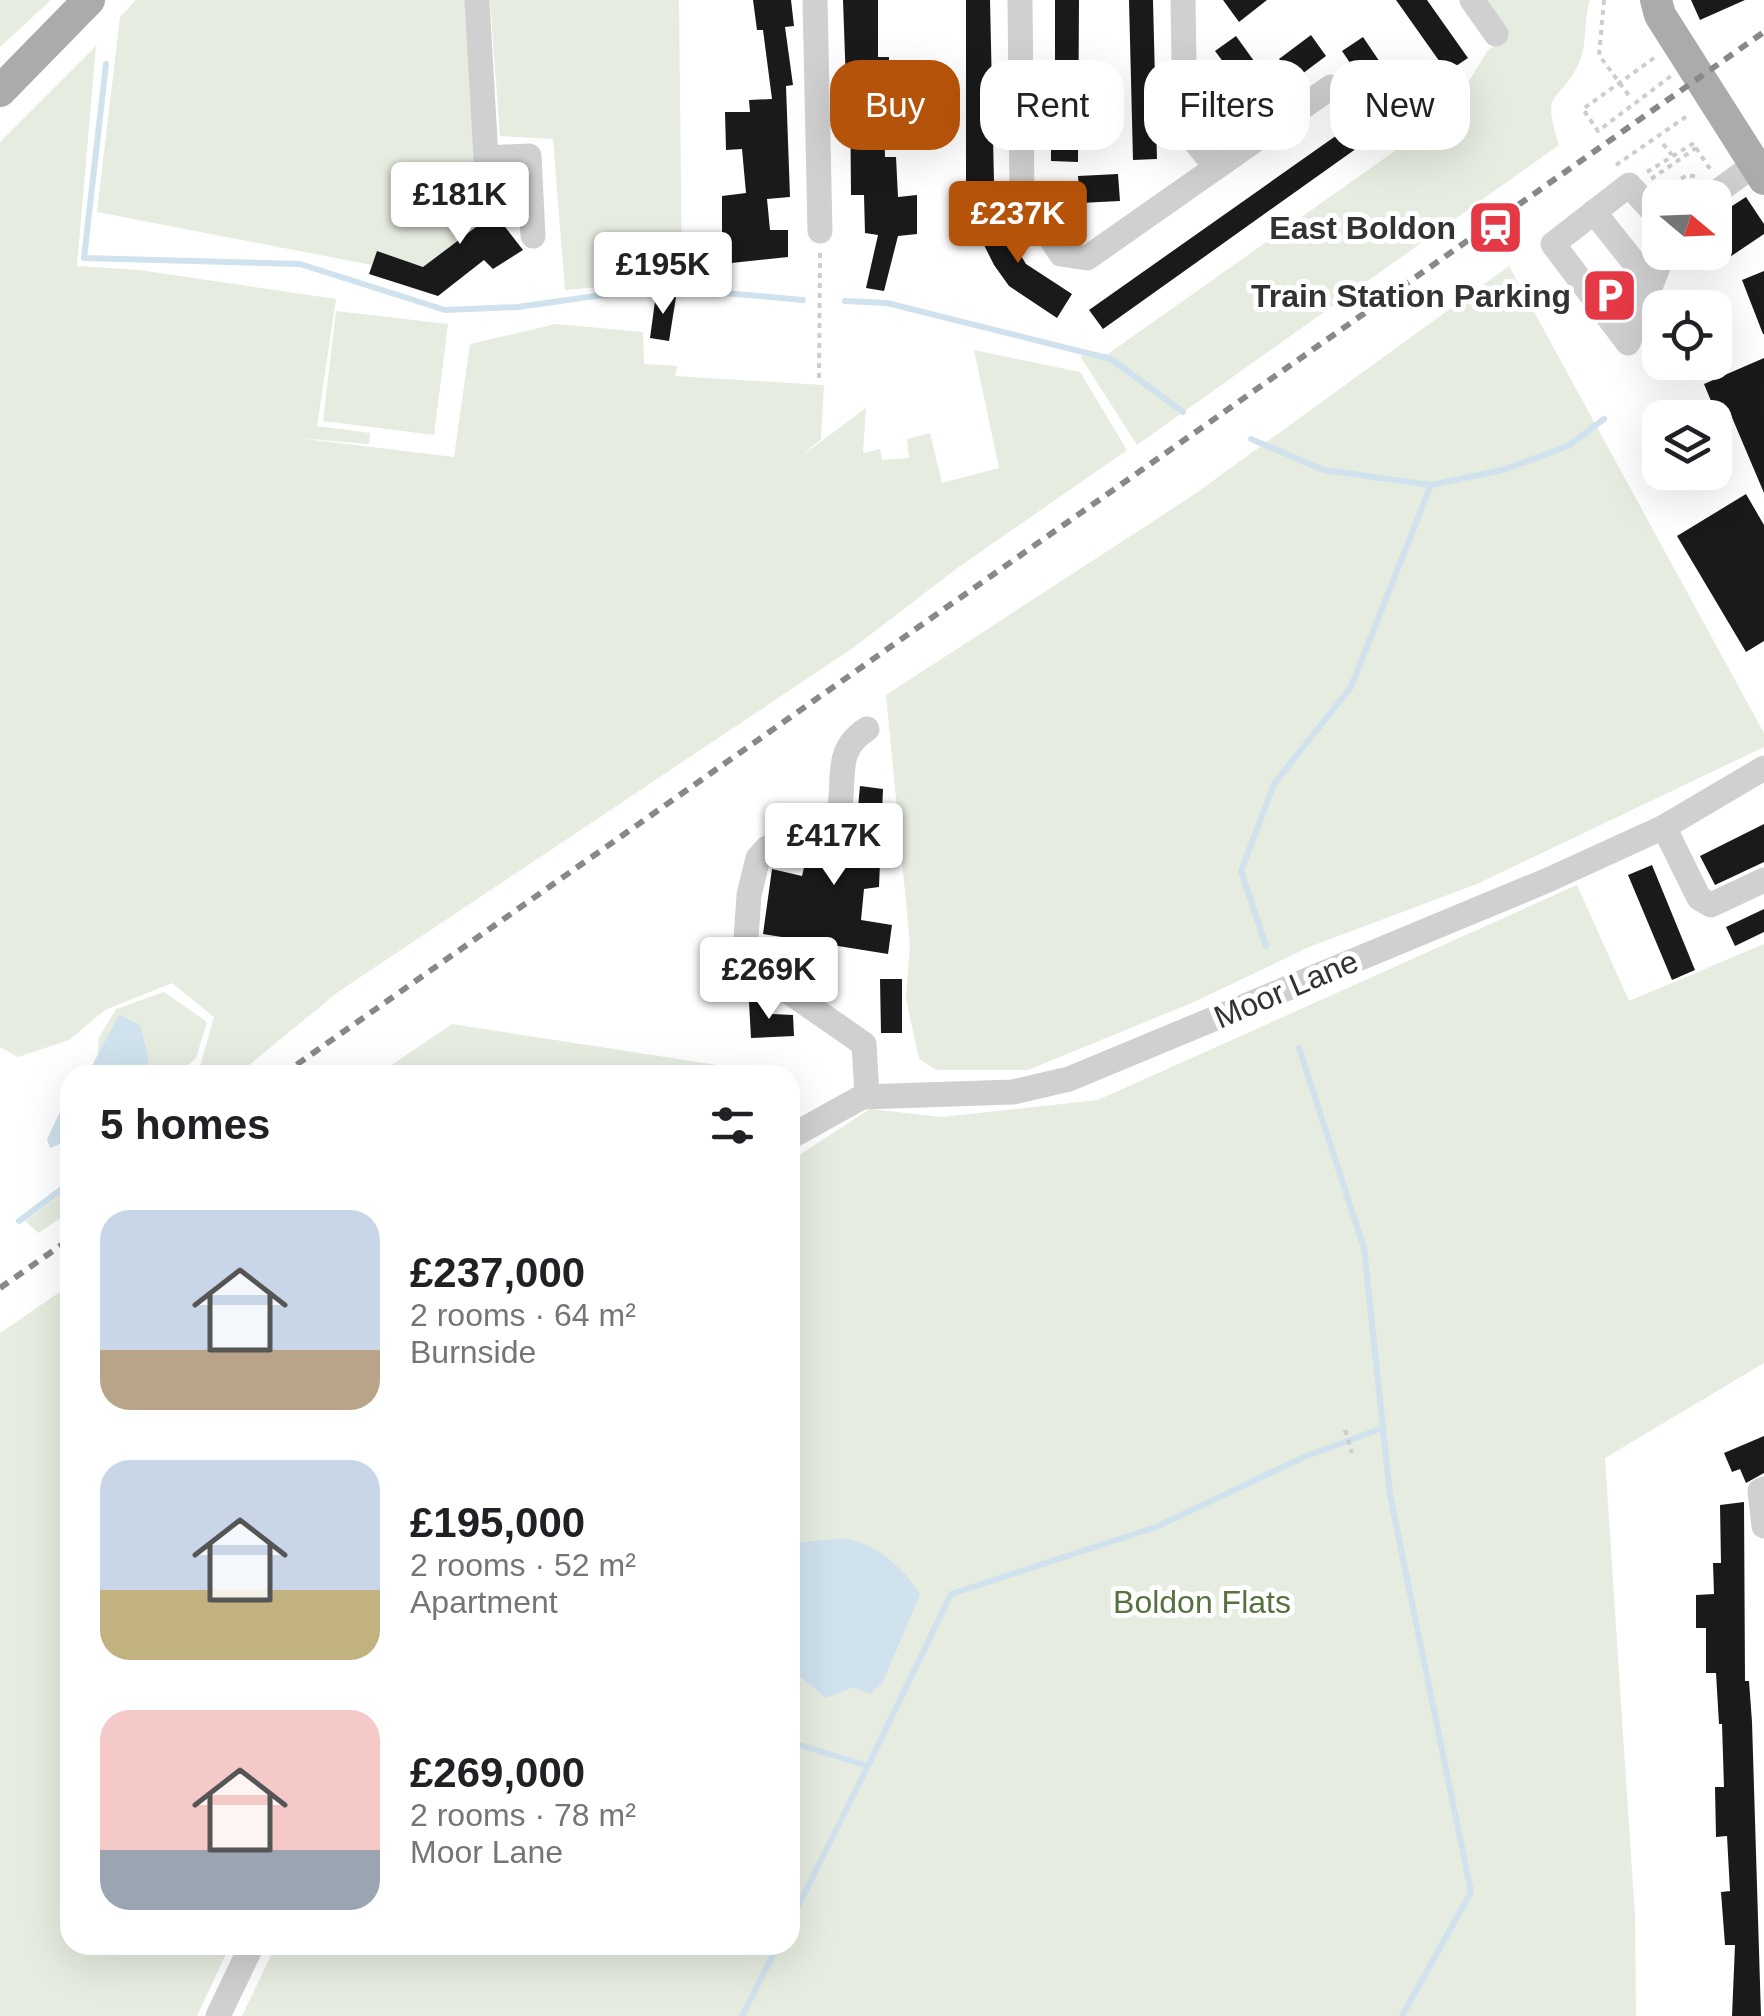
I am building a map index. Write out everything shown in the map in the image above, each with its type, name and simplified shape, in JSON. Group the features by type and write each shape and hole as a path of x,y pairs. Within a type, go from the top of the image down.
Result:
{"main road":[{"path":"0,91 88,0"},
{"path":"1656,0 1660,15 1748,170"}],"street":[{"path":"476,0 486,158 528,156 532,236"},
{"path":"815,0 820,231"},
{"path":"1020,0 1022,195 1061,254 1087,258 1241,150"},
{"path":"1184,0 1185,130 1216,167"},
{"path":"1472,0 1496,34"},
{"path":"1725,180 1748,170"},
{"path":"1642,199 1629,184 1554,244 1628,343 1657,270"},
{"path":"1594,212 1651,284"},
{"path":"867,729 848,741 839,814 827,824 767,848 758,858 749,895 746,939 760,972 864,1044 867,1096"},
{"name":"Moor Lane","path":"800,1130 842,1104 867,1096 1014,1092 1069,1079 1664,827 1764,768"},
{"path":"1664,827 1699,898 1711,905 1764,880"},
{"path":"1764,1490 1764,1526"},
{"path":"218,2016 247,1955"}],"path":[{"path":"1604,0 1599,55 1630,96"},
{"path":"1186,45 1196,60"},
{"path":"1661,53 1583,109 1598,131 1675,73 1668,63"},
{"path":"1614,166 1698,108"},
{"path":"1643,174 1694,143 1709,180"},
{"path":"1663,144 1672,155"},
{"path":"1637,163 1647,186 1696,148"},
{"path":"1725,180 1748,170"},
{"path":"1679,180 1687,175 1706,180"},
{"path":"819,378 820,231"},
{"path":"1345,1430 1352,1453"}],"green space":[{"path":"0,0 51,0 0,47"},
{"path":"136,0 467,0 480,186 464,198 484,221 423,267 377,251 372,265 97,212 120,17"},
{"path":"490,0 679,0 682,280 565,290 553,139 500,136"},
{"path":"1483,0 1590,0 1581,58 1552,105 1559,145 1137,445 1080,356 1108,354 1396,150 1470,150 1470,79 1488,50 1505,39"},
{"path":"96,46 77,266 139,270 336,299 317,426 370,433 369,444 297,438 454,457 470,344 556,324 643,332 644,364 677,366 675,376 824,385 821,439 800,457 866,408 863,453 880,449 882,460 909,458 907,439 930,433 942,483 999,468 974,350 1080,372 1127,450 956,569 853,648 338,992 249,1065 199,1065 214,1017 172,983 105,1010 69,1040 18,1057 0,1047 0,142"},
{"path":"1509,266 1764,733 1764,747 1477,884 1309,947 1194,1002 1028,1070 936,1070 919,1059 906,999 910,944 886,695 1192,496"},
{"path":"336,311 448,324 434,435 323,421"},
{"name":"Boldon Flats","path":"1577,885 1629,1001 1764,944 1764,1363 1605,1458 1635,1917 1636,2016 242,2016 271,1955 800,1955 800,1154 870,1109 942,1117 1098,1100"},
{"path":"164,992 207,1022 196,1058 189,1065 97,1065 99,1038 116,1009"},
{"path":"452,1024 717,1065 392,1065"},
{"path":"60,1195 60,1218 39,1233 25,1221"},
{"path":"60,1292 60,1955 225,1955 197,2016 0,2016 0,1333"}],"water":[{"path":"119,1015 140,1025 148,1065 92,1065"},
{"path":"60,1112 60,1144 50,1148 47,1139"},
{"path":"845,1538 869,1546 888,1558 920,1594 883,1682 870,1694 854,1687 826,1698 800,1677 800,1542"}],"building":[{"path":"753,0 791,0 794,26 785,27 793,85 786,86 790,197 767,199 770,230 788,230 788,257 722,264 722,196 746,193 742,149 726,150 725,112 750,112 749,100 772,99 763,30 757,30"},
{"path":"843,0 878,0 878,57 889,60 845,60"},
{"path":"966,0 990,0 991,60 980,60 980,150 993,150 994,182 966,183"},
{"path":"1055,0 1079,0 1079,60 1055,60"},
{"path":"1129,0 1153,0 1155,60 1144,60 1144,150 1157,150 1157,159 1133,160"},
{"path":"1223,0 1267,0 1239,22"},
{"path":"1396,0 1427,0 1468,58 1438,60"},
{"path":"1691,0 1745,0 1700,20"},
{"path":"1311,35 1326,56 1310,68 1310,60 1279,59"},
{"path":"1236,36 1253,60 1222,60 1215,51"},
{"path":"1363,37 1379,60 1348,60 1342,51"},
{"path":"1330,140 1330,150 1354,150 1103,329 1089,310"},
{"path":"851,150 885,150 885,157 896,157 898,197 917,195 917,234 898,236 884,291 866,288 878,235 865,233 864,195 851,195"},
{"path":"1051,150 1078,150 1078,162 1051,161"},
{"path":"1118,174 1120,201 1080,203 1078,176"},
{"path":"496,175 515,199 515,205 499,219 523,250 493,269 484,260 438,296 369,274 377,251 423,267 484,221 464,198"},
{"path":"1746,197 1764,224 1764,234 1732,256 1732,206"},
{"path":"992,208 1026,264 1072,294 1057,318 1009,286 994,265 971,219"},
{"path":"1764,271 1764,334 1763,334 1742,280"},
{"path":"656,294 676,297 669,341 650,338"},
{"path":"1764,358 1764,493 1732,417 1732,400 1711,400 1704,384 1732,380 1732,372"},
{"path":"1746,494 1764,525 1764,641 1746,652 1677,536"},
{"path":"860,786 883,789 879,887 864,889 861,920 892,925 888,954 763,934 772,869 802,876 809,848 842,848 844,830 857,818"},
{"path":"1764,824 1764,862 1715,885 1700,856"},
{"path":"1652,865 1695,970 1672,980 1628,875"},
{"path":"1764,909 1764,932 1735,946 1726,927"},
{"path":"880,979 902,979 902,1033 881,1033"},
{"path":"772,1001 772,1014 793,1015 794,1036 751,1038 749,1002"},
{"path":"1764,1436 1764,1473 1746,1483 1740,1469 1732,1472 1724,1453"},
{"path":"1744,1502 1745,1681 1749,1681 1752,1722 1761,2016 1732,2016 1735,1945 1725,1945 1721,1892 1730,1891 1727,1836 1716,1837 1715,1787 1724,1787 1722,1724 1716,1673 1706,1673 1706,1628 1696,1628 1696,1595 1714,1594 1713,1563 1721,1563 1720,1505"}],"waterway":[{"path":"106,64 84,258 300,264 445,310 518,307 631,291 680,289 803,300"},
{"path":"845,301 887,303 1111,359 1183,412"},
{"path":"1251,439 1324,470 1431,485 1503,470 1568,446 1604,419"},
{"path":"1266,946 1241,871 1274,784 1351,687 1431,485"},
{"path":"1299,1048 1364,1248 1390,1495 1471,1892 1402,2016"},
{"path":"19,1221 60,1190"},
{"path":"800,1745 868,1766 951,1594 1156,1527 1304,1457 1383,1428"},
{"path":"800,1902 868,1766"},
{"path":"742,2016 773,1955"}],"railway":[{"path":"296,1065 1764,32"},
{"path":"0,1288 60,1246"}],"place":[{"name":"East Boldon","path":"1495,228"},
{"name":"Train Station Parking","path":"1610,296"}]}
